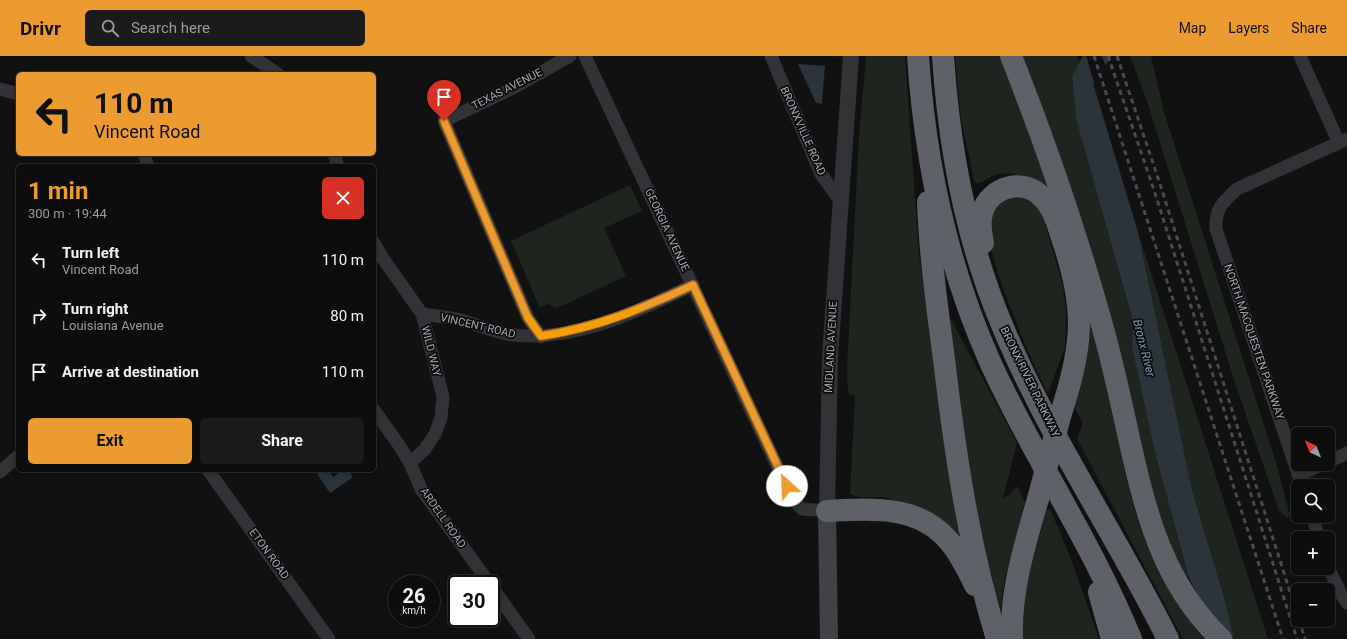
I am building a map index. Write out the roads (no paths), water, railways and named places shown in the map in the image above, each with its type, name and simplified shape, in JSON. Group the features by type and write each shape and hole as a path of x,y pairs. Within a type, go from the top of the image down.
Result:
{"highway":[{"path":"918,56 924,127 930,242 949,397 969,519 987,606 997,639"},
{"name":"BRONX RIVER PARKWAY","path":"943,56 950,129 958,179 976,250 992,300 1010,346 1032,391 1168,639"},
{"path":"1011,56 1047,150 1088,276 1111,360 1144,505 1160,551 1177,585 1209,628 1221,639"},
{"path":"924,127 942,221 964,294 981,339 1015,412 1084,537 1110,589 1131,639"},
{"path":"992,300 981,233 982,214 987,203 1000,191 1017,186 1028,188 1043,198 1054,214 1067,252 1077,290 1079,340 1076,361 1016,586 1012,615 1012,639"},
{"path":"827,511 892,510 925,521 940,532 956,550 987,606"},
{"path":"1084,537 1112,639"}],"main road":[{"name":"MIDLAND AVENUE","path":"827,511 829,639"}],"street":[{"path":"251,56 275,72"},
{"name":"TEXAS AVENUE","path":"541,336 528,318 444,121 511,89 570,56"},
{"name":"GEORGIA AVENUE","path":"585,56 795,503 805,510 827,511"},
{"name":"BRONXVILLE ROAD","path":"771,56 821,174 841,202"},
{"name":"MIDLAND AVENUE","path":"827,511 830,357 851,56"},
{"path":"1300,56 1343,141"},
{"path":"0,89 16,93"},
{"name":"NORTH MACQUESTEN PARKWAY","path":"1300,479 1216,229 1216,217 1225,200 1237,189 1343,141"},
{"name":"WILD WAY","path":"376,246 382,257 422,314 443,397 441,418 434,434 425,449 410,463"},
{"name":"VINCENT ROAD","path":"422,314 460,320 512,335 541,336 576,330 614,319 693,285"},
{"name":"ARDELL ROAD","path":"376,413 410,463 421,489 483,575"},
{"path":"1335,459 1347,454"},
{"path":"0,472 16,458"},
{"path":"1301,479 1313,471"},
{"name":"ETON ROAD","path":"209,472 329,639"},
{"path":"1332,575 1340,594 1347,603"},
{"name":"ARDELL ROAD","path":"500,599 529,639"}],"water":[{"name":"Bronx River","path":"1083,56 1112,56 1093,83 1138,232 1192,490 1224,597 1234,639 1210,639 1203,605 1189,578 1155,453 1132,348 1133,321 1076,119 1072,76"},
{"path":"798,64 825,66 822,104 816,103"},
{"path":"320,472 329,472 333,477 341,472 349,472 353,477 330,493 317,474"}],"railway":[{"path":"1094,56 1283,639"},
{"path":"1108,56 1153,187 1297,639"},
{"path":"1117,56 1160,184 1291,595"},
{"path":"1301,627 1305,639"}]}
